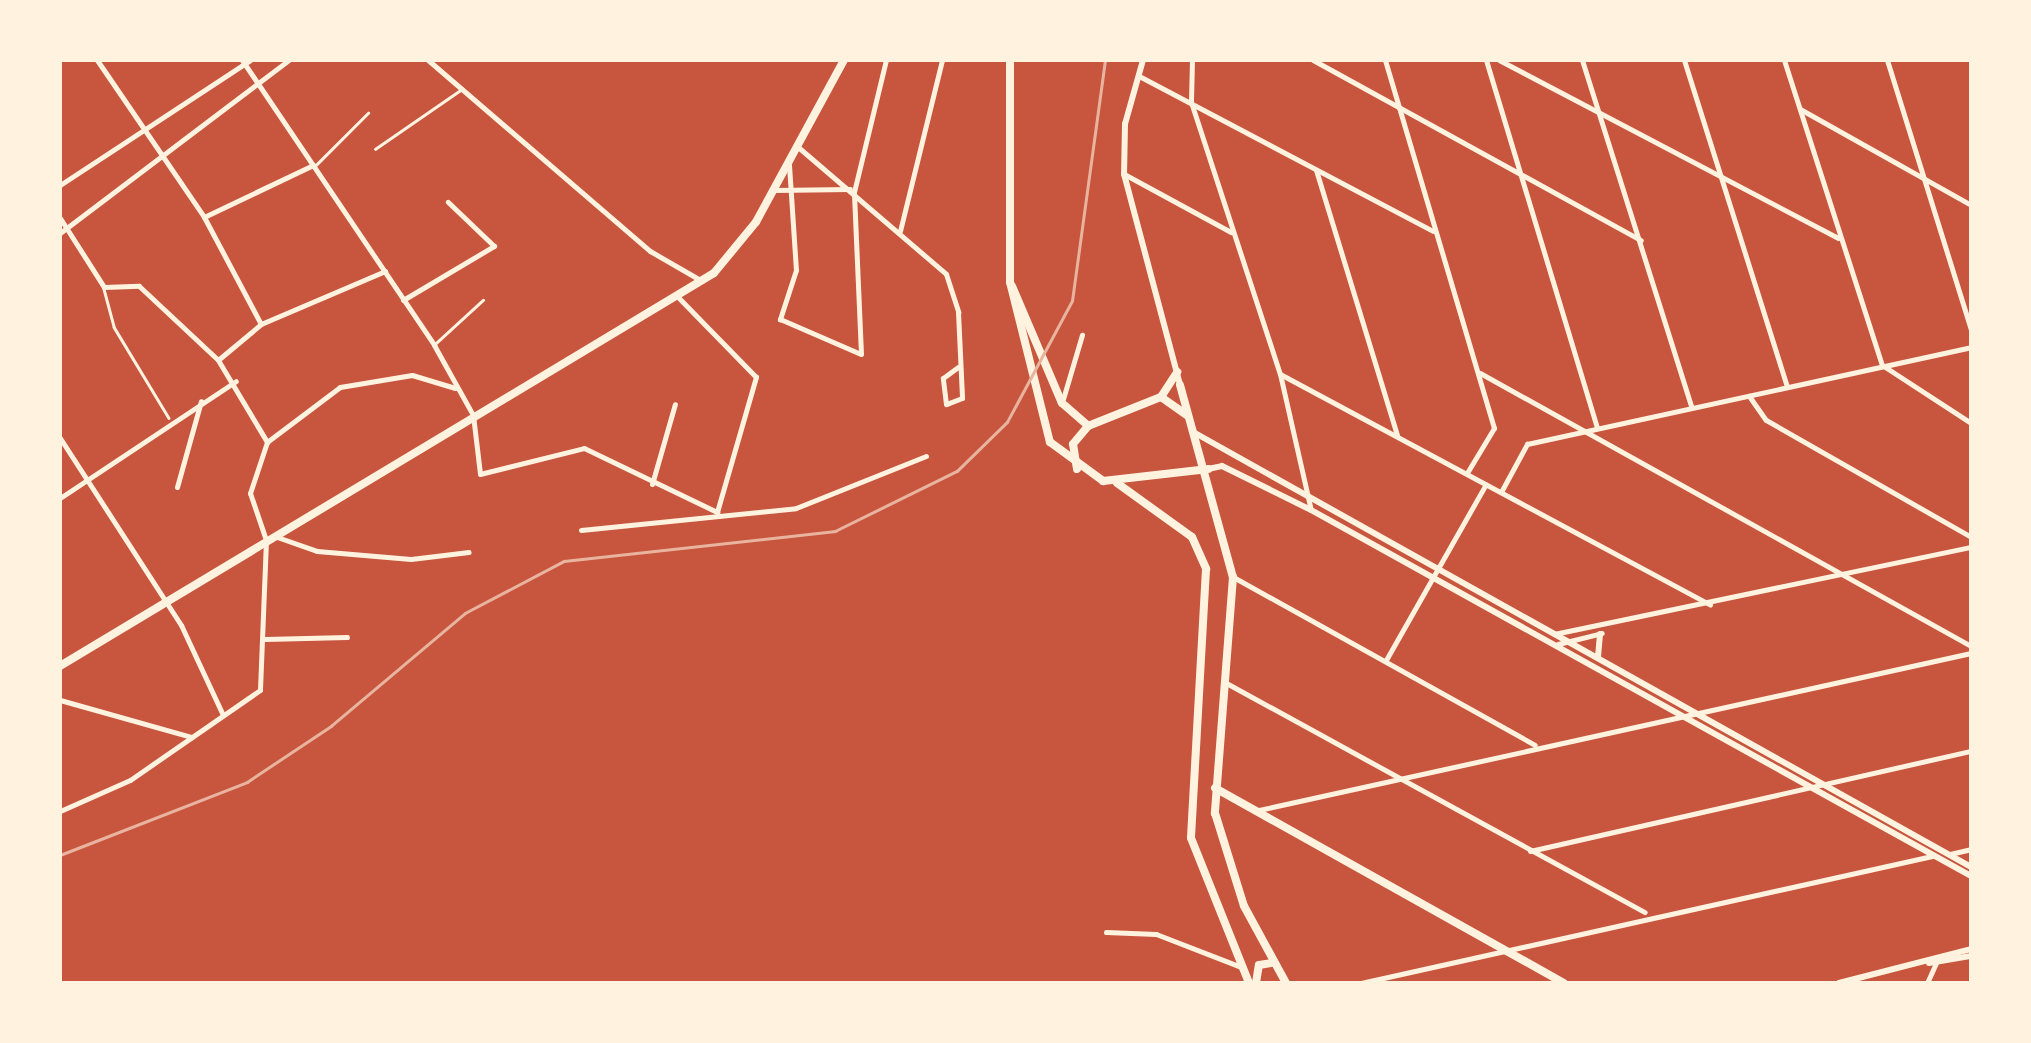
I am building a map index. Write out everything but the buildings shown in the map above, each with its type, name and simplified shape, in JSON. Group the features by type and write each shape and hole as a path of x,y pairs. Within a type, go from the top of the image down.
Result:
{"main road":[{"path":"63,664 674,294 702,281 746,238 844,60"},
{"path":"1010,60 1010,282 1050,442 1078,469 1113,481 1192,536 1206,570 1191,838 1232,946 1252,983"},
{"path":"1010,282 1062,402 1088,426"},
{"path":"1078,469 1073,444 1088,426 1161,397 1176,372"},
{"path":"1180,385 1208,469 1233,577 1228,684 1215,788 1228,866 1272,962 1286,983"},
{"path":"1161,397 1190,419"},
{"path":"1113,481 1208,469"},
{"path":"1215,788 1564,983"},
{"path":"1252,983 1256,969 1272,962"}],"street":[{"path":"97,60 204,217 260,324"},
{"path":"60,233 289,60"},
{"path":"428,60 650,251 702,281"},
{"path":"789,165 796,270 782,324 860,354 852,190 886,60"},
{"path":"900,231 942,60"},
{"path":"1142,60 1124,174 1180,385"},
{"path":"1192,60 1191,102 1280,374 1316,502 1311,510"},
{"path":"1313,60 1641,240"},
{"path":"1385,60 1494,428 1467,473"},
{"path":"1486,60 1598,428"},
{"path":"1499,60 1841,239"},
{"path":"1582,60 1692,406"},
{"path":"1684,60 1787,386"},
{"path":"1784,60 1882,364 1971,423"},
{"path":"1887,60 1971,330"},
{"path":"60,185 246,61 256,82 434,345 473,416 480,474 580,448 716,512"},
{"path":"1138,75 1433,230"},
{"path":"1798,108 1971,205"},
{"path":"798,147 946,274 958,367 962,398 946,404 942,378 958,367"},
{"path":"204,217 313,166"},
{"path":"1316,170 1397,435"},
{"path":"1124,174 1233,234"},
{"path":"774,190 852,190"},
{"path":"403,300 494,246 448,202"},
{"path":"60,218 104,288 139,286 218,360 236,381 267,442"},
{"path":"218,360 260,324 385,271"},
{"path":"674,294 756,377 716,512"},
{"path":"1062,402 1082,335"},
{"path":"1501,492 1527,444 1971,347"},
{"path":"1480,373 1971,650"},
{"path":"1280,374 1710,605"},
{"path":"60,810 130,780 254,697 266,638 266,540 250,502 267,442 340,387 397,375 455,388"},
{"path":"60,498 168,418 236,381"},
{"path":"1748,395 1766,420 1971,537"},
{"path":"176,488 201,401"},
{"path":"652,484 675,404"},
{"path":"1195,433 1558,644 1971,866"},
{"path":"60,438 164,602 224,715"},
{"path":"580,530 716,512 796,508 926,456"},
{"path":"1208,469 1222,466 1554,634 1971,876"},
{"path":"1386,660 1486,484"},
{"path":"276,535 317,551 429,560 469,552"},
{"path":"1554,634 1608,628 1971,547"},
{"path":"1233,577 1538,747"},
{"path":"1558,644 1600,634 1608,628"},
{"path":"1598,659 1600,634"},
{"path":"266,638 346,637"},
{"path":"1259,810 1971,650"},
{"path":"60,652 63,664"},
{"path":"1228,684 1396,780 1648,914"},
{"path":"60,700 192,737"},
{"path":"1530,851 1971,751"},
{"path":"1949,854 1971,850"},
{"path":"1360,983 1648,914 1935,856"},
{"path":"1106,932 1156,934 1242,968"},
{"path":"1223,962 1232,946"},
{"path":"1839,983 1971,952"},
{"path":"1927,983 1937,960"}],"lane":[{"path":"375,150 463,89"},
{"path":"313,166 368,113"},
{"path":"104,288 114,327 168,418"},
{"path":"434,345 483,300"}],"railway":[{"path":"60,855 247,782 331,726 465,613 564,561 835,531 957,471 1007,422 1072,301 1105,60"}]}
